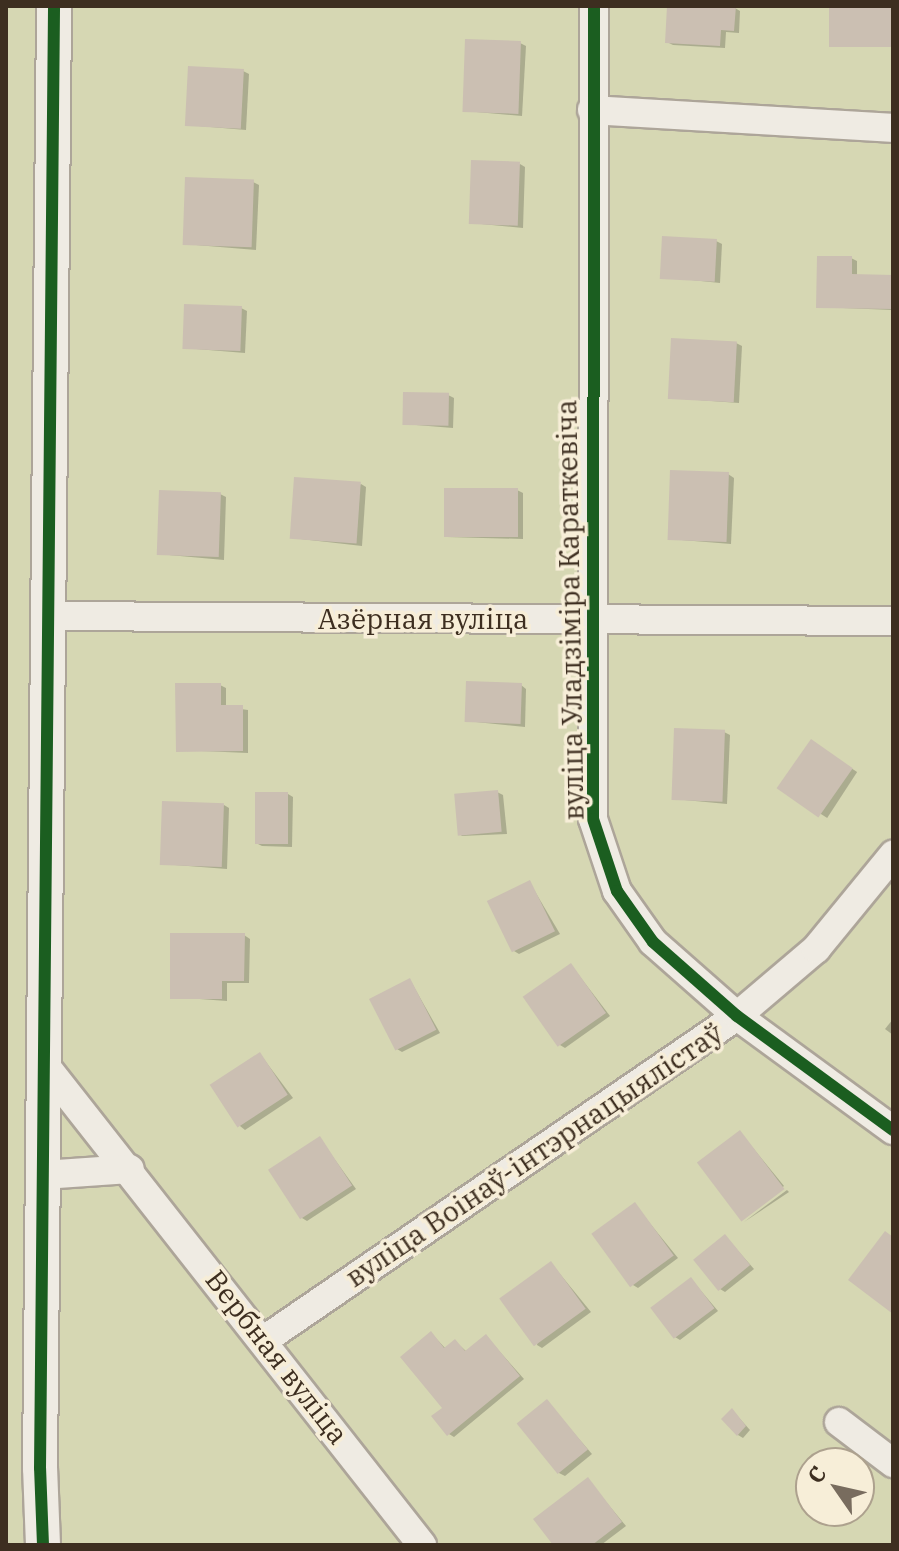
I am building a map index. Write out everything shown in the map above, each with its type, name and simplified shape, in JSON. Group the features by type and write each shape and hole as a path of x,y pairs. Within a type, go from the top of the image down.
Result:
{"street":[{"path":"43,1545 43,1175 54,6"},
{"name":"вуліца Уладзіміра Караткевіча","path":"594,6 590,620 593,819 617,891 653,942 737,1016 893,1130"},
{"path":"592,110 893,128"},
{"name":"Азёрная вуліца","path":"48,616 893,621"},
{"name":"вуліца Воінаў-інтэрнацыялістаў","path":"264,1340 737,1016 816,949 893,855"},
{"name":"Вербная вуліца","path":"44,1064 130,1169 422,1545"},
{"path":"43,1175 130,1169"},
{"path":"839,1422 893,1463"}],"green space":[{"path":"6,6 893,6 893,1545 6,1545"}],"building":[{"path":"667,6 736,6 734,31 721,30 720,46 665,43"},
{"path":"829,6 893,6 893,47 829,47"},
{"path":"465,39 521,41 518,114 462,112"},
{"path":"188,66 244,69 241,129 185,126"},
{"path":"471,160 520,162 518,226 469,224"},
{"path":"185,177 254,179 252,247 183,245"},
{"path":"662,236 717,239 715,282 660,279"},
{"path":"817,256 852,256 852,274 893,275 893,309 816,308"},
{"path":"184,304 242,306 240,351 182,349"},
{"path":"671,338 737,341 734,402 668,399"},
{"path":"403,392 449,393 448,426 402,425"},
{"path":"670,470 729,472 727,542 668,540"},
{"path":"294,477 361,482 357,544 290,539"},
{"path":"444,488 518,488 518,537 444,537"},
{"path":"159,490 221,492 219,557 157,555"},
{"path":"466,681 522,683 521,724 465,722"},
{"path":"175,683 221,683 221,705 243,705 243,751 176,752"},
{"path":"674,728 725,730 722,802 671,800"},
{"path":"811,739 853,768 818,817 777,788"},
{"path":"498,790 502,832 458,836 454,794"},
{"path":"255,792 288,792 288,844 255,844"},
{"path":"162,801 224,803 222,867 160,865"},
{"path":"530,880 555,931 512,952 487,901"},
{"path":"170,933 245,933 244,981 222,981 222,999 170,999"},
{"path":"571,963 606,1013 558,1047 523,997"},
{"path":"410,978 436,1030 395,1051 369,999"},
{"path":"260,1052 288,1095 237,1127 210,1085"},
{"path":"740,1130 785,1189 741,1222 697,1162"},
{"path":"320,1136 352,1185 300,1219 268,1170"},
{"path":"635,1202 674,1255 630,1287 591,1234"},
{"path":"885,1231 893,1237 893,1314 848,1280"},
{"path":"725,1234 750,1265 718,1291 693,1260"},
{"path":"551,1261 586,1309 534,1346 499,1299"},
{"path":"691,1277 714,1308 674,1339 650,1308"},
{"path":"431,1331 444,1348 455,1339 465,1351 486,1334 520,1376 447,1436 431,1416 442,1408 400,1357"},
{"path":"547,1399 588,1450 558,1474 517,1424"},
{"path":"732,1408 746,1426 737,1436 721,1419"},
{"path":"588,1477 622,1522 592,1545 553,1545 533,1519"}],"cycle path":[{"path":"43,1545 40,1468 54,6"},
{"path":"594,6 593,819 617,891 653,942 737,1016 893,1130"}]}
